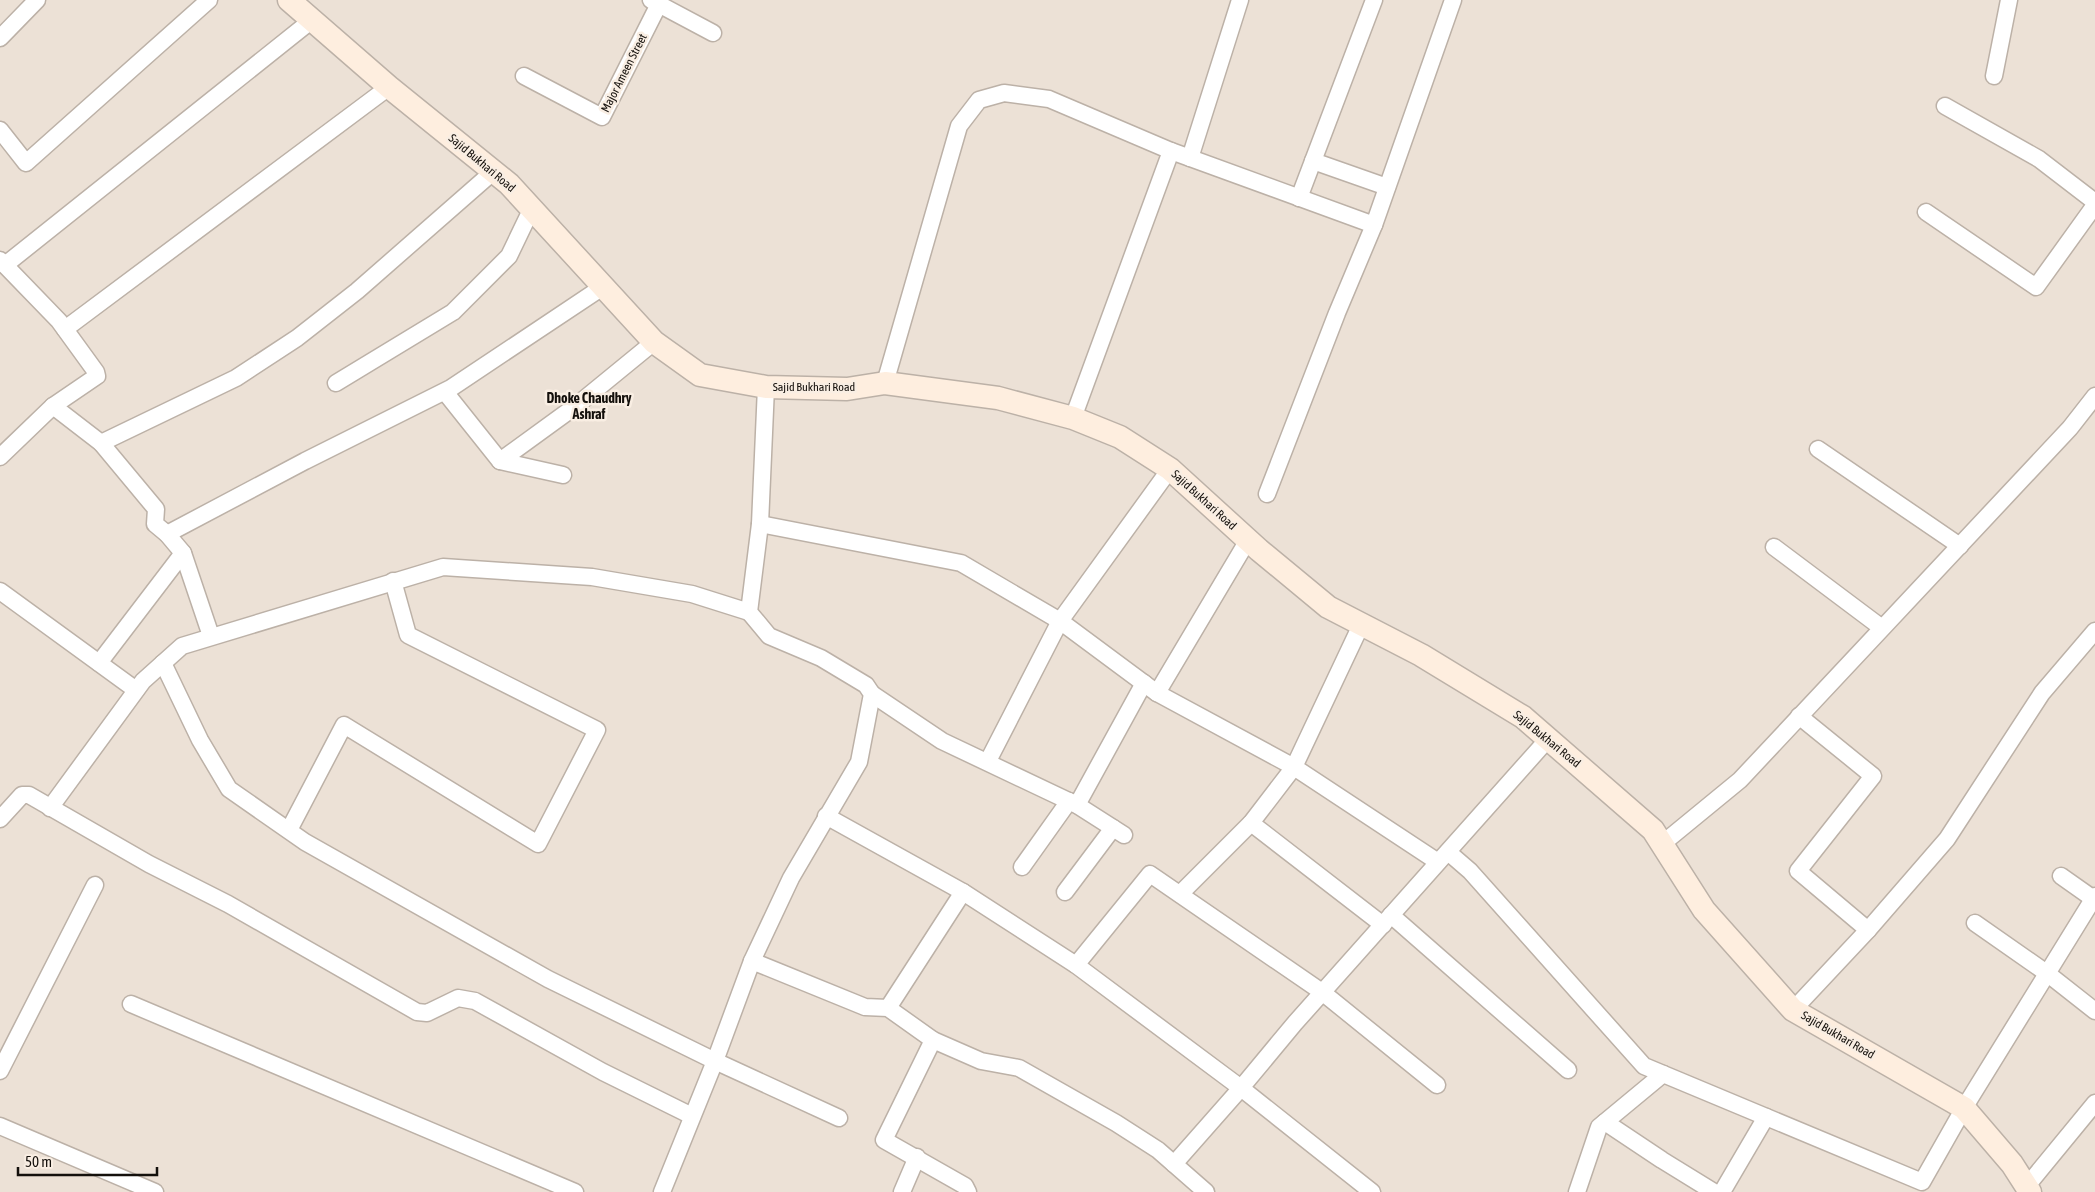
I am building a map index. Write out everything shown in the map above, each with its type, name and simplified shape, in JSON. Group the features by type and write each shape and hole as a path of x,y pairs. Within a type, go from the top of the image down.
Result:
{"street":[{"path":"0,38 37,0"},
{"path":"0,130 26,163 209,0"},
{"name":"Sajid Bukhari Road","path":"289,0 389,87 509,184 654,342 700,375 766,387 847,389 885,383 998,398 1073,418 1120,437 1170,469 1248,540 1328,607 1421,655 1523,717 1653,830 1704,910 1793,1010 1964,1108 2012,1164 2028,1190"},
{"path":"1190,158 1240,0"},
{"path":"1299,198 1374,0"},
{"path":"1267,494 1337,313 1374,225 1453,0"},
{"path":"1994,76 2009,0"},
{"path":"655,2 714,33"},
{"name":"Major Ameen Street","path":"524,76 602,117 655,2"},
{"path":"0,457 52,406 97,376 59,321 2,263 312,20"},
{"path":"65,329 389,87"},
{"path":"885,383 959,126 979,100 1004,93 1049,99 1171,151 1374,225"},
{"path":"1926,212 2036,287 2095,204 2039,160 1945,106"},
{"path":"1073,418 1171,151"},
{"path":"1313,161 1387,187"},
{"path":"101,443 236,378 297,338 357,291 494,172"},
{"path":"336,383 453,312 508,256 532,208"},
{"path":"168,534 306,461 445,392 604,286"},
{"path":"500,461 577,405 654,342"},
{"path":"749,612 760,524 766,387"},
{"path":"445,392 500,461 564,475"},
{"path":"1662,844 1740,780 2070,428 2095,396"},
{"path":"52,406 101,443 156,509 155,524 168,534 183,553 211,636"},
{"path":"1818,449 1960,546"},
{"path":"988,761 1060,621 1170,469"},
{"path":"760,524 961,563 1060,621 1150,688 1294,767 1443,857 1470,871 1644,1066 1766,1117 1919,1187 1964,1108 2094,898 2061,876"},
{"path":"1022,867 1073,803 1248,540"},
{"path":"1774,547 1882,628"},
{"path":"99,663 183,553"},
{"path":"50,808 143,681 182,646 211,636 290,615 393,581 443,567 592,577 692,594 749,612 770,636 821,658 866,685 872,694 942,741 988,761 1073,803 1118,831 1065,892"},
{"path":"289,830 344,725 538,844 597,730 408,635 393,581"},
{"path":"0,591 136,690"},
{"path":"1180,894 1251,824 1294,767 1361,625"},
{"path":"1793,1010 1868,930 1947,839 2042,693 2095,631"},
{"path":"163,663 200,740 229,789 305,842 548,980 715,1061 839,1118"},
{"path":"668,1190 692,1116 715,1061 752,961 790,878 859,762 872,694"},
{"path":"1800,716 1873,776 1798,871 1868,930"},
{"path":"1174,1164 1322,992 1548,739"},
{"path":"0,819 22,795 30,795 149,864 228,904 417,1012 427,1013 458,998 475,1001 603,1072 692,1116"},
{"path":"826,816 963,892 1076,965 1241,1088 1372,1192"},
{"path":"1251,824 1387,920 1568,1070"},
{"path":"1076,965 1150,874 1322,992 1438,1085"},
{"path":"0,1071 95,885"},
{"path":"888,1008 963,892"},
{"path":"1975,923 2048,974 2095,1011"},
{"path":"752,961 865,1008 888,1008 933,1040 982,1061 1019,1068 1116,1123 1158,1150 1206,1192"},
{"path":"131,1004 575,1192"},
{"path":"933,1040 884,1140 917,1157 965,1186 968,1192"},
{"path":"1577,1192 1599,1127 1663,1074"},
{"path":"2028,1190 2095,1103"},
{"path":"1722,1192 1766,1117"},
{"path":"1605,1122 1714,1192"},
{"path":"0,1126 155,1192"},
{"path":"902,1192 917,1157"}],"district":[{"name":"Dhoke Chaudhry Ashraf","path":"589,406"}]}
